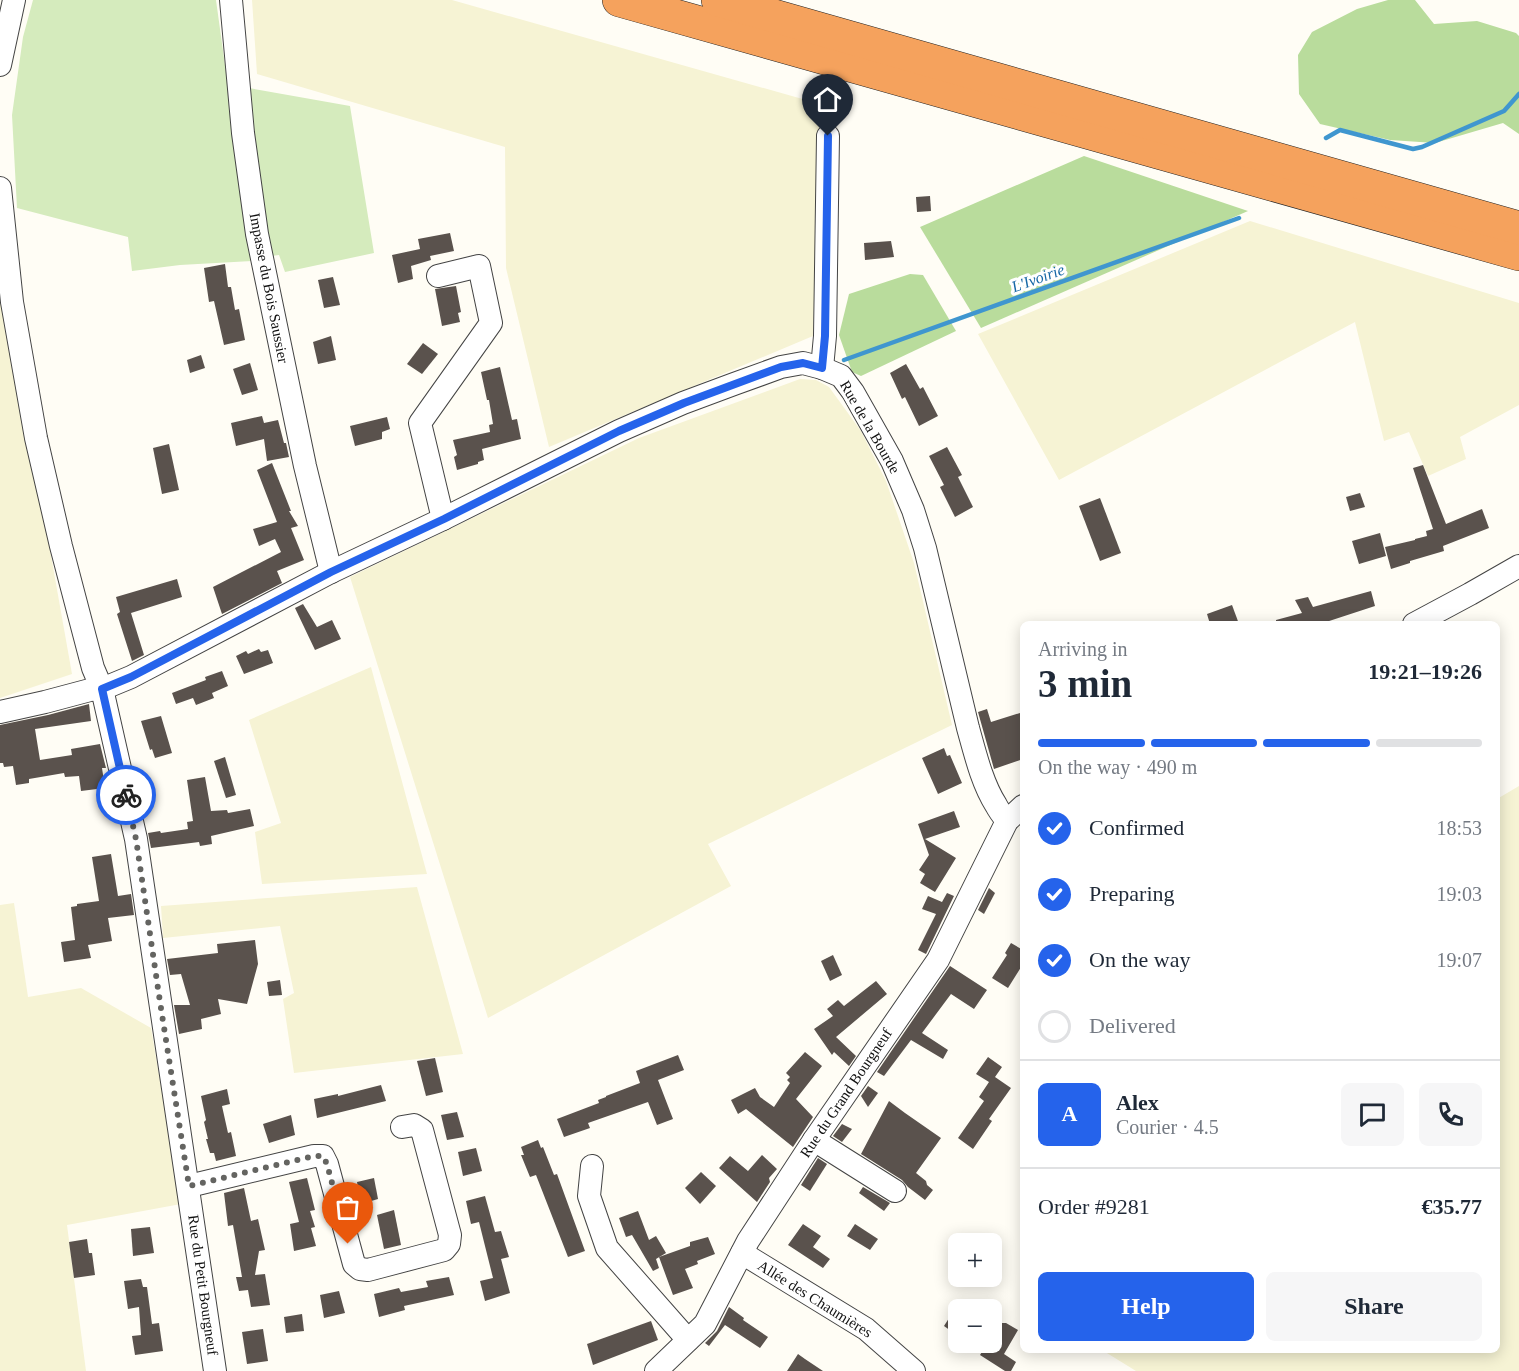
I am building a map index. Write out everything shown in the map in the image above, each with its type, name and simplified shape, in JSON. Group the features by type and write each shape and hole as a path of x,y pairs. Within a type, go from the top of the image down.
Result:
{"highway":[{"path":"619,0 1519,254"},
{"path":"718,0 1519,228"}],"street":[{"path":"0,65 14,0"},
{"name":"Impasse du Bois Saussier","path":"231,0 243,133 257,234 305,466 331,572"},
{"path":"822,368 825,336 828,136"},
{"name":"Rue du Petit Bourgneuf","path":"0,188 12,302 36,438 90,657 102,689 136,839 215,1371"},
{"path":"0,712 102,689 131,677 331,572 444,519 420,423 491,323 479,266 438,276"},
{"name":"Rue de la Bourde","path":"444,519 619,431 684,403 781,367 803,363 841,376 853,392 892,461 913,510 925,548 974,748 989,793 996,806 1015,814"},
{"path":"1419,621 1519,566"},
{"name":"Rue du Grand Bourgneuf","path":"656,1371 705,1323 748,1241 814,1140 938,960 1015,814"},
{"path":"189,1186 314,1156 323,1156 354,1264 360,1269 368,1270 444,1250 449,1244 450,1236 422,1130 414,1125 402,1127"},
{"path":"814,1140 895,1191"},
{"path":"592,1166 589,1196 607,1248 688,1340"},
{"name":"Allée des Chaumières","path":"741,1253 866,1329 914,1371"}],"shaded area":[{"path":"252,0 452,0 820,104 813,336 549,447 506,268 505,147 257,74"},
{"path":"1250,221 1519,303 1519,405 1460,437 1466,459 1428,476 1409,432 1384,441 1355,322 1059,480 978,334"},
{"path":"0,268 72,674 0,698"},
{"path":"800,379 816,380 829,387 861,431 886,481 914,563 952,725 708,844 731,886 488,1018 350,577 639,438"},
{"path":"371,667 427,874 262,884 255,832 281,823 249,720"},
{"path":"1519,786 1519,1371 1136,1371 1107,1353 1500,1353 1500,797"},
{"path":"417,887 463,1054 294,1073 283,999 294,993 280,926 163,938 161,906"},
{"path":"14,903 28,997 81,988 151,1028 181,1204 67,1225 86,1371 0,1371 0,905"}],"green space":[{"path":"33,0 216,0 252,261 180,265 132,271 128,237 17,208 12,115 23,37"},
{"path":"1388,0 1415,0 1434,24 1477,21 1516,33 1519,36 1519,134 1503,123 1435,143 1390,140 1320,124 1299,94 1298,55 1312,32 1357,9"},
{"path":"249,88 350,106 374,253 285,272 279,255 271,256 256,178"},
{"path":"1084,156 1248,211 981,328 920,227"},
{"path":"910,274 923,275 956,331 861,376 852,372 839,335 849,294"}],"building":[{"path":"930,196 931,211 917,212 916,197"},
{"path":"450,233 454,251 430,256 431,260 411,266 413,279 398,283 392,255 420,249 418,239"},
{"path":"891,241 894,257 865,260 864,243"},
{"path":"225,264 228,287 231,287 235,310 239,309 245,340 224,345 214,301 209,302 204,268"},
{"path":"333,277 340,305 324,308 318,280"},
{"path":"456,286 461,312 458,313 460,322 442,326 435,289"},
{"path":"331,336 336,360 318,364 313,342"},
{"path":"423,343 438,354 422,374 407,364"},
{"path":"201,355 205,368 190,373 187,360"},
{"path":"250,363 258,390 242,395 233,369"},
{"path":"906,364 920,389 923,387 938,416 919,426 905,397 902,399 890,373"},
{"path":"500,367 512,420 517,419 521,439 482,449 484,460 457,470 454,457 457,455 453,440 490,432 489,425 493,424 481,372"},
{"path":"262,416 264,423 278,420 289,457 267,461 264,439 236,446 231,423"},
{"path":"387,417 390,429 382,432 382,439 355,446 350,426"},
{"path":"169,444 179,490 162,494 153,448"},
{"path":"947,447 962,475 958,477 973,507 955,517 940,487 944,485 929,456"},
{"path":"272,463 291,511 289,511 298,526 291,528 304,560 277,571 282,583 222,614 213,587 281,552 275,539 259,546 253,529 277,522 257,470"},
{"path":"1423,465 1446,524 1482,509 1489,528 1443,546 1444,551 1391,569 1385,547 1427,536 1426,531 1433,529 1413,468"},
{"path":"1360,493 1365,507 1350,511 1346,497"},
{"path":"1100,498 1121,553 1100,561 1079,506"},
{"path":"1380,533 1386,556 1359,564 1352,541"},
{"path":"177,579 182,597 131,613 144,655 132,661 117,614 120,612 116,597"},
{"path":"1371,591 1375,606 1329,621 1276,621 1302,613 1295,600 1308,597 1313,607"},
{"path":"303,604 317,627 332,620 341,639 315,650 295,608"},
{"path":"1232,605 1238,621 1209,621 1207,614"},
{"path":"259,649 261,652 268,650 273,663 244,674 236,656 246,651 248,654"},
{"path":"222,671 228,686 212,693 214,698 196,705 193,698 176,704 172,693"},
{"path":"89,704 91,721 35,729 40,760 72,755 71,749 100,744 106,768 102,768 105,788 81,791 79,776 65,777 64,773 29,779 29,783 16,785 13,766 4,767 3,763 0,763 0,725"},
{"path":"987,709 991,722 1020,713 1020,760 994,769 978,712"},
{"path":"161,716 172,753 155,758 152,749 150,750 141,721"},
{"path":"944,748 947,756 950,755 962,783 938,794 922,758"},
{"path":"225,757 236,795 226,798 214,761"},
{"path":"205,777 211,811 227,810 228,813 250,809 254,826 211,836 212,844 200,846 199,842 151,848 148,833 188,829 187,822 193,821 187,780"},
{"path":"954,811 960,827 925,839 956,858 935,892 920,883 925,874 919,870 929,855 918,824"},
{"path":"111,854 118,896 131,894 134,915 108,918 112,941 88,945 91,958 64,962 61,942 75,940 71,907 99,901 92,857"},
{"path":"989,888 995,893 984,914 978,910"},
{"path":"947,893 954,896 926,954 918,950 936,914 922,909 928,896 942,902"},
{"path":"255,940 258,964 247,1004 218,999 221,1014 201,1019 202,1029 179,1034 174,1005 190,1005 181,974 170,975 167,959 218,953 217,944"},
{"path":"1011,943 1020,948 1020,969 1008,988 992,978 1007,955 1005,953"},
{"path":"833,955 842,975 830,981 821,961"},
{"path":"950,966 987,990 974,1009 951,994 922,1033 948,1050 943,1059 911,1040 884,1076 877,1072"},
{"path":"280,980 282,995 269,996 267,982"},
{"path":"876,981 887,994 836,1037 856,1056 849,1066 834,1052 832,1055 814,1029 833,1016 827,1009 838,1000 844,1006"},
{"path":"805,1052 822,1066 796,1099 813,1117 793,1147 746,1109 738,1114 731,1100 755,1088 760,1097 774,1107 790,1083 787,1080 790,1077 786,1073"},
{"path":"678,1055 684,1070 658,1080 673,1119 657,1125 648,1102 588,1123 590,1128 564,1137 557,1119 599,1103 598,1100 606,1096 640,1083 636,1071"},
{"path":"988,1057 1002,1067 995,1077 1011,1088 989,1119 992,1121 973,1149 958,1138 984,1101 979,1097 989,1082 976,1074"},
{"path":"435,1058 443,1092 426,1096 417,1061"},
{"path":"381,1085 386,1101 317,1118 314,1099 338,1094 338,1096"},
{"path":"868,1086 878,1093 868,1107 861,1096"},
{"path":"227,1089 230,1104 222,1106 236,1156 216,1161 214,1153 210,1153 206,1139 208,1139 204,1122 206,1120 201,1096"},
{"path":"889,1101 941,1138 916,1173 933,1190 925,1200 902,1180 861,1154"},
{"path":"457,1112 464,1137 447,1140 441,1115"},
{"path":"291,1115 295,1135 269,1143 263,1124"},
{"path":"842,1124 852,1129 842,1142 833,1136"},
{"path":"538,1140 554,1175 557,1174 585,1251 568,1257 536,1175 530,1177 521,1155 524,1155 521,1147"},
{"path":"476,1148 482,1171 463,1176 458,1152"},
{"path":"762,1155 777,1169 769,1178 770,1182 757,1202 719,1168 730,1156 748,1171"},
{"path":"818,1158 827,1164 810,1191 801,1185"},
{"path":"701,1172 716,1186 700,1204 685,1188"},
{"path":"307,1178 315,1210 310,1211 315,1227 311,1228 316,1246 294,1251 290,1224 299,1222 289,1182"},
{"path":"374,1178 378,1199 361,1204 357,1182"},
{"path":"863,1187 890,1203 884,1211 859,1193"},
{"path":"244,1188 251,1221 258,1219 265,1250 259,1251 255,1275 265,1274 270,1305 251,1307 248,1290 239,1291 236,1277 242,1277 233,1225 228,1226 224,1193"},
{"path":"485,1196 495,1232 501,1231 509,1257 501,1259 510,1293 485,1301 480,1281 493,1278 479,1222 471,1224 466,1201"},
{"path":"394,1210 401,1245 384,1249 377,1215"},
{"path":"638,1211 649,1240 656,1236 666,1253 656,1259 659,1268 653,1271 632,1235 626,1237 619,1218"},
{"path":"803,1224 821,1236 813,1247 830,1259 823,1268 788,1245"},
{"path":"855,1224 878,1239 870,1250 847,1236"},
{"path":"150,1227 154,1253 133,1256 131,1229"},
{"path":"708,1237 715,1254 685,1269 693,1288 673,1295 659,1257 690,1246 690,1242"},
{"path":"87,1239 89,1253 92,1253 95,1275 74,1278 69,1242"},
{"path":"449,1277 454,1295 404,1306 405,1310 379,1317 374,1294 399,1288 401,1292 428,1287 426,1281"},
{"path":"141,1279 143,1287 147,1287 152,1324 159,1323 163,1351 135,1355 132,1336 141,1335 139,1307 128,1309 124,1281"},
{"path":"339,1291 345,1313 324,1318 320,1295"},
{"path":"729,1307 768,1337 760,1348 725,1325 709,1346 705,1343 717,1331"},
{"path":"302,1314 304,1331 286,1333 284,1317"},
{"path":"651,1321 658,1340 593,1365 587,1344"},
{"path":"1002,1323 1018,1330 1004,1354 1016,1362 1011,1371 1005,1371 980,1355 981,1353 1002,1353"},
{"path":"263,1329 268,1361 247,1364 242,1332"},
{"path":"798,1354 805,1359 823,1371 787,1371"}],"waterway":[{"name":"L'Ivoirie","path":"1326,138 1340,130 1413,149 1422,147 1504,111 1519,94"},
{"name":"L'Ivoirie","path":"844,360 1239,218"}],"way so far":[{"path":"126,795 136,839 189,1186 314,1156 323,1156 348,1244"}],"route":[{"path":"126,795 102,689 131,677 331,572 444,519 619,431 684,403 781,367 803,363 822,368 825,336 828,136"}]}
